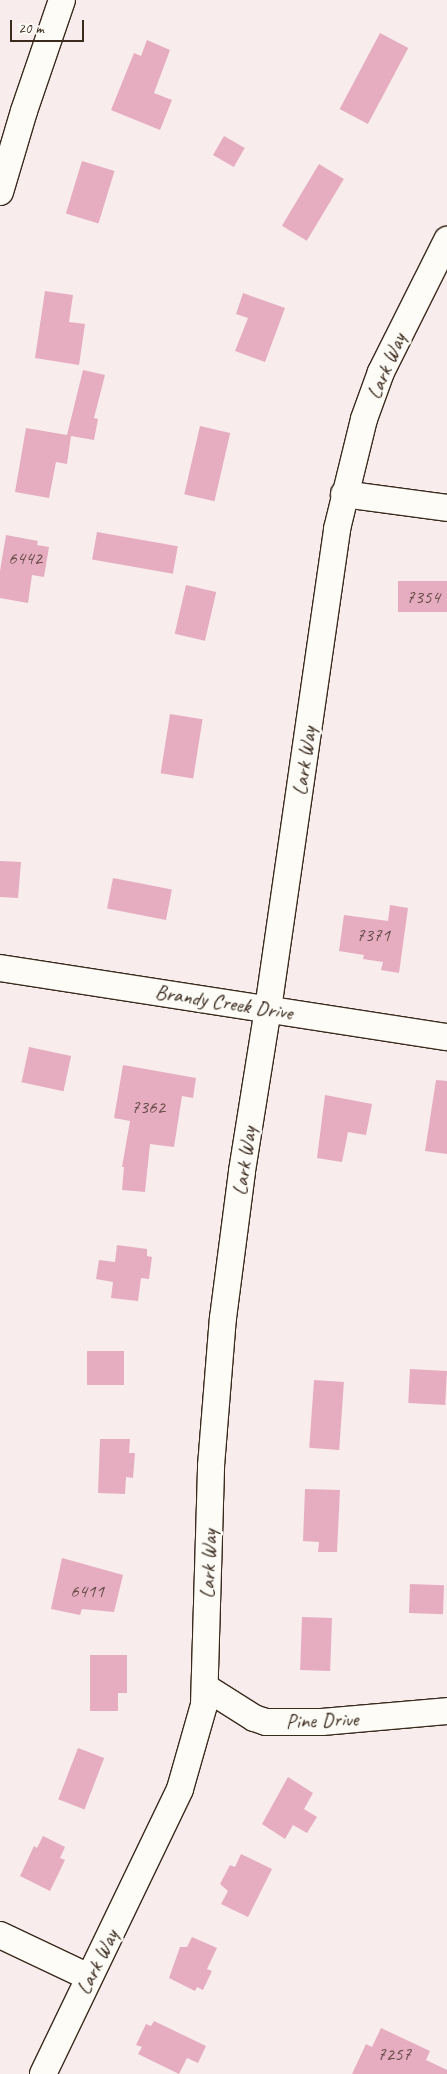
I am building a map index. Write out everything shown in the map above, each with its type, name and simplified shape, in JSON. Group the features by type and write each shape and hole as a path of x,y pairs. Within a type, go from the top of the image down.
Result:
{"street":[{"path":"0,192 24,111 62,0"},
{"name":"Lark Way","path":"43,2074 180,1789 204,1705 211,1466 224,1318 242,1171 268,1009 344,494 364,419 381,372 447,240"},
{"path":"344,494 447,508"},
{"name":"Brandy Creek Drive","path":"0,968 447,1037"},
{"name":"Pine Drive","path":"205,1687 247,1714 266,1722 322,1722 447,1712"},
{"path":"0,1935 89,1977"}],"building":[{"path":"380,33 408,48 368,124 340,109"},
{"path":"147,40 170,50 154,93 172,100 160,130 111,110 134,53 141,56"},
{"path":"224,136 245,148 234,167 213,155"},
{"path":"82,161 115,171 98,224 66,214"},
{"path":"319,164 344,179 307,241 282,226"},
{"path":"45,291 73,295 69,322 85,324 79,365 35,358"},
{"path":"243,293 285,308 265,362 235,351 248,318 236,314"},
{"path":"83,370 105,375 94,418 98,419 94,440 71,436 67,464 56,462 49,498 15,492 26,428 67,435"},
{"path":"200,426 230,433 214,501 184,494"},
{"path":"97,532 178,546 173,574 92,560"},
{"path":"6,535 38,541 37,545 49,547 44,577 32,575 28,603 0,598 0,571"},
{"path":"398,581 447,581 447,612 398,612"},
{"path":"186,585 216,592 205,641 175,634"},
{"path":"170,714 203,719 193,778 161,773"},
{"path":"0,861 21,862 18,898 0,897"},
{"path":"113,878 172,889 166,920 107,908"},
{"path":"390,905 408,908 399,973 381,970 383,962 363,959 364,955 339,951 344,915 388,921"},
{"path":"29,1047 71,1056 64,1091 22,1082"},
{"path":"123,1065 196,1078 193,1098 182,1096 174,1147 150,1144 145,1192 122,1190 124,1167 122,1167 130,1121 114,1118"},
{"path":"436,1080 447,1081 447,1154 425,1151"},
{"path":"325,1095 372,1104 366,1135 348,1132 342,1162 317,1158"},
{"path":"117,1245 147,1249 147,1256 152,1257 149,1279 141,1278 138,1301 111,1298 113,1282 96,1279 99,1260 115,1262"},
{"path":"87,1351 124,1351 124,1385 87,1385"},
{"path":"410,1369 447,1371 445,1405 408,1403"},
{"path":"314,1380 344,1382 339,1450 309,1448"},
{"path":"100,1439 130,1439 129,1453 135,1453 133,1478 126,1477 125,1494 98,1493"},
{"path":"305,1489 340,1490 337,1552 318,1552 319,1542 303,1541"},
{"path":"62,1558 123,1575 114,1612 82,1609 80,1615 51,1609"},
{"path":"410,1584 444,1585 443,1614 409,1613"},
{"path":"302,1617 332,1618 330,1671 300,1670"},
{"path":"90,1655 127,1655 127,1693 118,1693 118,1711 90,1711"},
{"path":"78,1748 104,1758 84,1809 58,1799"},
{"path":"288,1777 313,1793 304,1809 317,1817 307,1833 293,1825 285,1839 262,1824"},
{"path":"43,1836 65,1847 60,1858 65,1860 50,1891 20,1876 34,1846 37,1848"},
{"path":"241,1854 272,1869 248,1917 221,1904 228,1891 220,1884 230,1865 235,1867"},
{"path":"192,1937 217,1948 207,1969 212,1971 203,1990 197,1987 195,1991 169,1978 180,1947 187,1947"},
{"path":"154,2021 206,2046 198,2063 187,2058 179,2074 138,2054 142,2047 136,2045 146,2024 151,2026"},
{"path":"381,2028 430,2051 426,2060 447,2070 447,2074 352,2074 366,2044 372,2047"}]}
